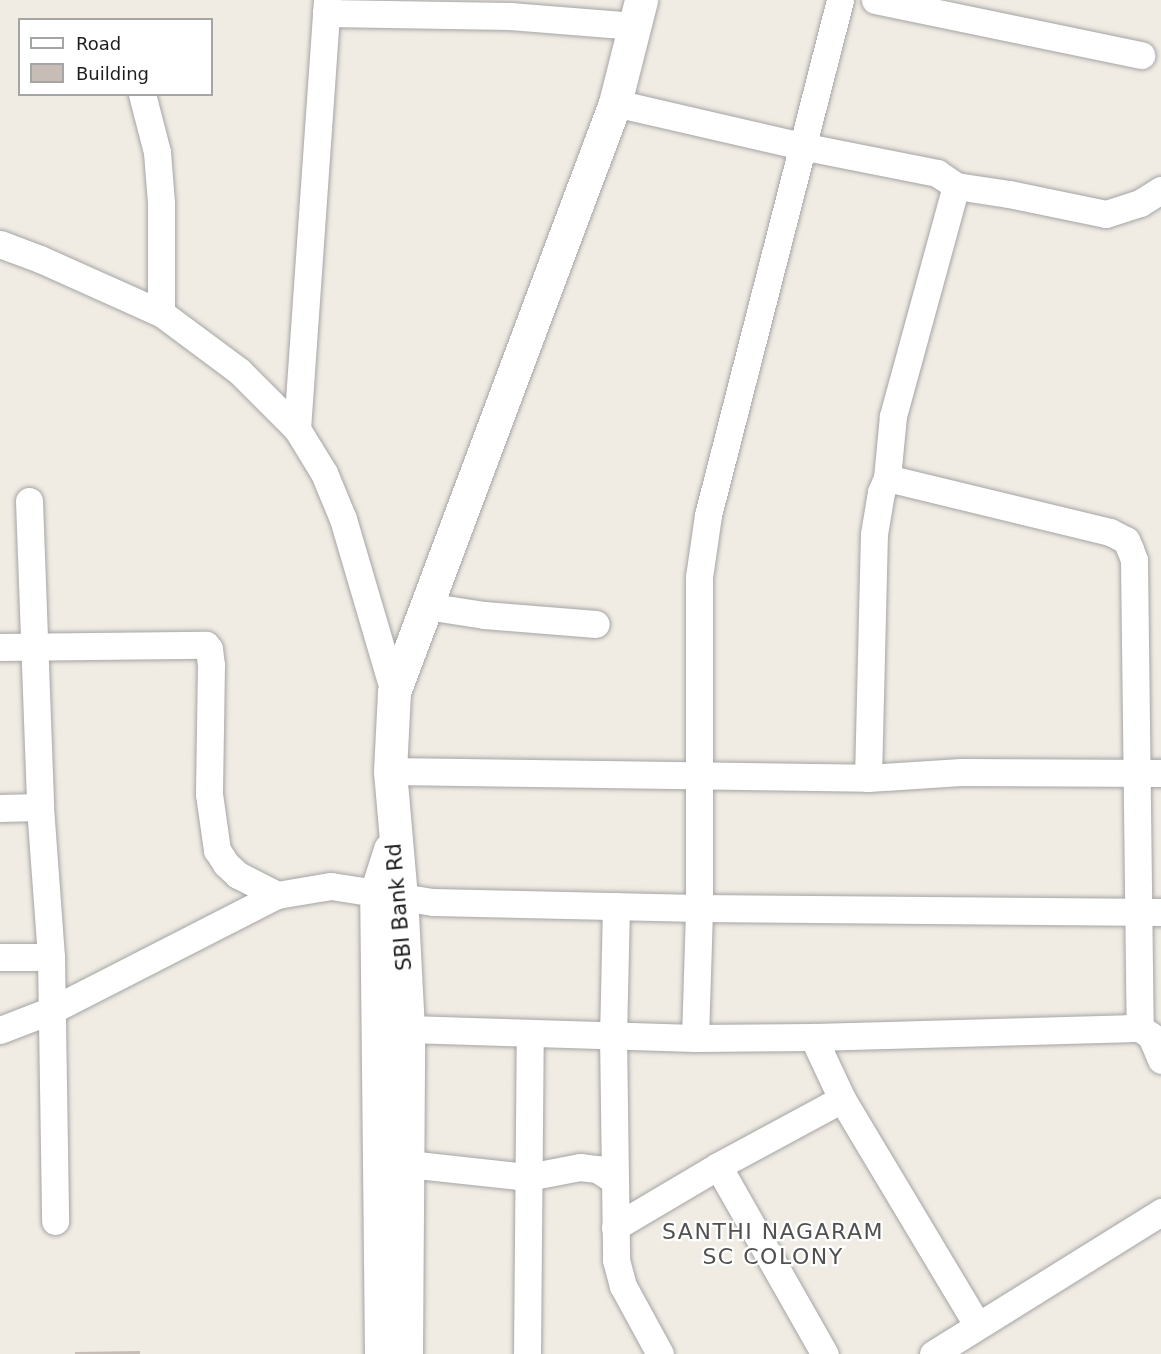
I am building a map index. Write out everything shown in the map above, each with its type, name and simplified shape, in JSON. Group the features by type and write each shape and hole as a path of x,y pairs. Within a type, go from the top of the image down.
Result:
{"street":[{"path":"695,1038 699,908 699,577 708,515 840,0"},
{"path":"875,0 1141,55"},
{"path":"297,429 327,6 510,8 638,13"},
{"name":"SBI Bank Rd","path":"381,1354 389,895 394,832 390,771 394,692 615,103 638,13"},
{"path":"143,96 157,152 161,203 161,313"},
{"path":"615,103 801,146 937,173 956,186 1106,214 1140,203 1161,190"},
{"path":"868,778 874,534 881,492 887,478 893,417 956,186"},
{"path":"0,244 40,259 161,313 239,371 297,429 324,473 343,519 394,692"},
{"path":"887,478 1110,532 1126,540 1134,560 1150,772 1149,912 1140,1028"},
{"path":"29,501 40,807 51,957 55,1221"},
{"path":"426,606 484,615 596,624"},
{"path":"0,647 206,645 211,665 209,794 217,850 226,864 238,875 277,895"},
{"path":"390,771 868,778 961,772 1150,772"},
{"path":"0,808 40,807"},
{"path":"0,1030 52,1010 277,895 331,886 434,902 699,908 1149,912"},
{"name":"SBI Bank Rd","path":"389,895 408,1029 406,1354"},
{"path":"616,906 613,1035 616,1260 623,1286 660,1354"},
{"path":"0,957 51,957"},
{"path":"408,1029 695,1038 1140,1028 1155,1042 1161,1059"},
{"path":"527,1354 530,1033"},
{"path":"813,1037 842,1099 977,1326"},
{"path":"615,1227 718,1166 842,1099"},
{"path":"408,1164 528,1177 579,1167 597,1169 614,1179"},
{"path":"718,1166 825,1354"},
{"path":"933,1354 1161,1212"}],"building":[{"path":"140,1351 140,1354 75,1354 75,1352"}],"district":[{"name":"SANTHI NAGARAM SC COLONY","path":"773,1244"}]}
